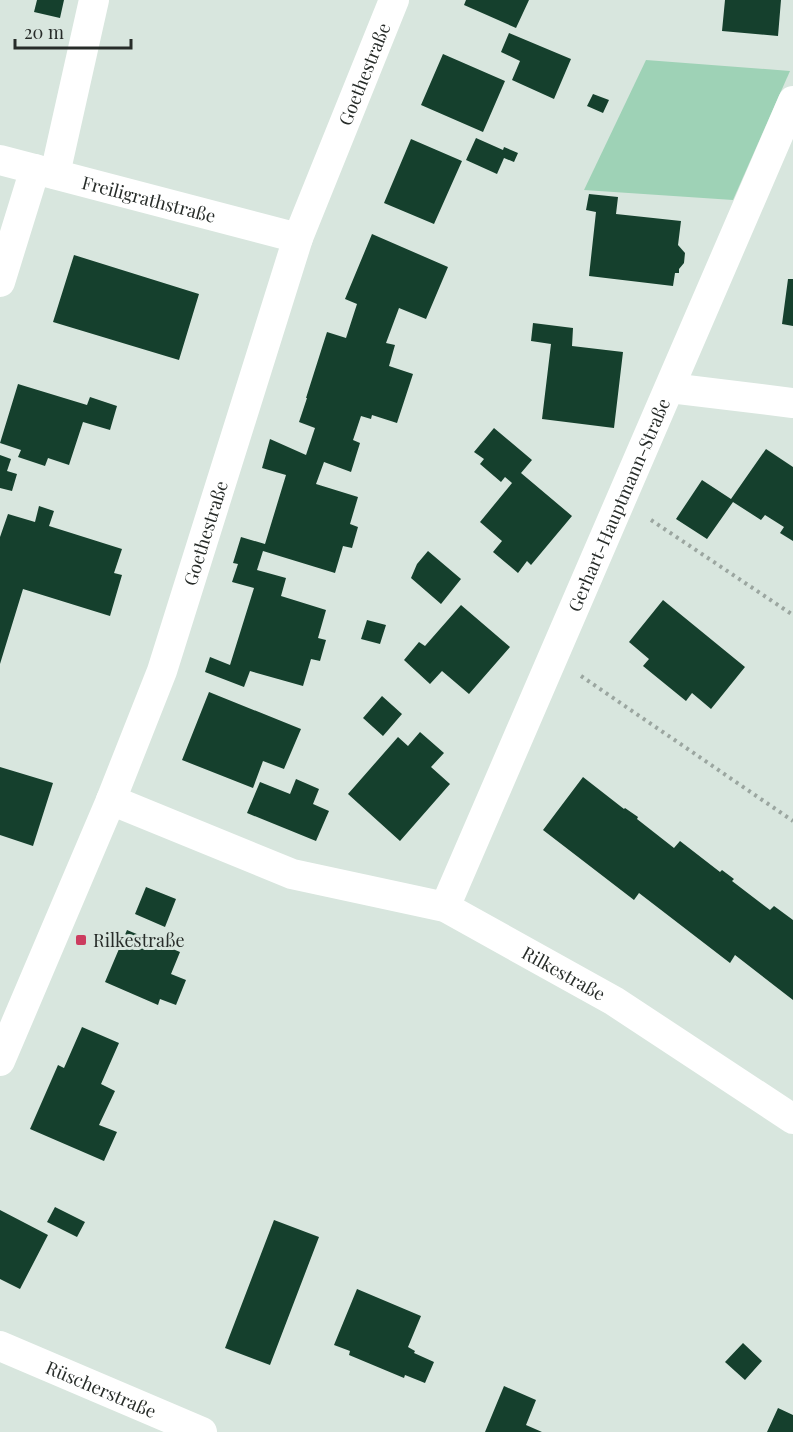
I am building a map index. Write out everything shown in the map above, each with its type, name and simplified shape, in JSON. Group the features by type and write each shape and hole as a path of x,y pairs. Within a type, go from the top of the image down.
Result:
{"street":[{"path":"0,282 45,172 94,0"},
{"name":"Goethestraße","path":"0,1061 111,800 162,671 298,238 394,0"},
{"name":"Gerhart-Hauptmann-Straße","path":"445,907 793,101"},
{"name":"Freiligrathstraße","path":"0,160 298,238"},
{"path":"670,388 793,403"},
{"name":"Rilkestraße","path":"111,800 292,874 445,907 614,1001 793,1119"},
{"name":"Rüscherstraße","path":"0,1346 202,1432"}],"path":[{"path":"620,500 793,615"},
{"path":"553,657 793,821"}],"green space":[{"path":"646,60 790,71 733,200 584,190"}],"building":[{"path":"37,0 64,0 60,18 34,12"},
{"path":"466,0 529,0 516,28 464,5"},
{"path":"725,0 781,0 778,36 722,31"},
{"path":"509,33 571,59 554,99 512,80 520,61 501,52"},
{"path":"443,54 505,81 483,132 421,105"},
{"path":"593,94 609,100 603,113 587,106"},
{"path":"476,138 503,150 504,147 518,153 514,162 504,158 497,174 466,160"},
{"path":"411,139 462,161 434,224 384,203"},
{"path":"589,194 618,197 616,214 681,221 678,245 685,253 684,263 679,273 675,273 673,286 589,276 596,212 586,210"},
{"path":"372,234 448,267 426,319 399,308 386,343 395,345 389,366 413,374 397,423 372,415 371,419 361,416 353,440 360,443 351,472 324,462 316,484 358,497 350,524 358,527 352,548 343,546 335,573 263,551 257,570 286,578 281,596 326,610 318,638 326,640 320,661 311,659 303,686 250,671 244,687 205,672 210,657 230,665 254,588 232,582 238,564 233,563 241,537 265,544 286,475 262,468 270,439 306,455 315,428 299,422 306,398 327,332 346,338 357,304 345,299"},
{"path":"74,255 199,294 179,360 53,322"},
{"path":"788,279 793,279 793,326 782,324"},
{"path":"533,323 573,328 572,346 623,352 614,428 542,419 551,344 531,341"},
{"path":"18,384 87,405 90,397 117,406 110,430 83,422 69,465 48,458 45,466 18,457 21,450 0,443"},
{"path":"494,428 532,460 521,473 572,516 531,565 527,561 518,573 493,552 502,541 480,522 512,483 505,477 501,482 480,464 484,459 474,452"},
{"path":"766,449 793,467 793,541 780,533 784,527 765,515 761,520 733,502 707,539 676,519 702,480 731,499"},
{"path":"0,455 11,459 7,471 17,474 12,491 0,488"},
{"path":"39,506 54,511 49,526 122,549 114,573 122,575 110,616 23,589 0,664 0,537 8,514 35,522"},
{"path":"428,551 461,579 441,604 411,578 417,564"},
{"path":"663,600 745,667 711,709 692,693 686,701 643,666 649,659 629,642"},
{"path":"461,605 510,647 469,694 442,671 430,684 404,660 419,642 425,646"},
{"path":"367,620 386,625 380,644 361,639"},
{"path":"209,692 301,729 284,769 263,761 253,788 182,760"},
{"path":"382,696 402,714 383,736 363,718"},
{"path":"420,732 444,753 431,767 450,784 400,841 348,794 398,737 408,746"},
{"path":"0,767 53,783 33,846 0,835"},
{"path":"583,777 638,817 637,819 674,848 680,841 720,872 722,870 734,879 732,881 770,910 774,906 793,920 793,1000 735,955 730,963 639,893 634,900 543,830"},
{"path":"296,779 319,789 313,804 329,811 316,841 247,813 260,782 290,794"},
{"path":"146,887 176,899 165,927 135,914"},
{"path":"127,930 180,952 171,974 186,980 176,1005 160,999 158,1005 105,982"},
{"path":"82,1027 119,1043 101,1084 115,1091 99,1125 117,1132 104,1161 30,1129 58,1065 64,1068"},
{"path":"55,1207 85,1222 77,1237 47,1222"},
{"path":"0,1210 48,1235 20,1289 0,1279"},
{"path":"274,1220 319,1237 270,1365 225,1348"},
{"path":"357,1289 421,1316 408,1347 415,1351 414,1353 434,1362 425,1383 405,1375 404,1378 349,1355 350,1351 334,1345"},
{"path":"743,1343 762,1361 745,1380 725,1362"},
{"path":"504,1386 536,1400 526,1425 542,1432 485,1432"},
{"path":"778,1408 793,1415 793,1432 767,1432"}],"place":[{"name":"Rilkestraße","path":"81,940"}]}
